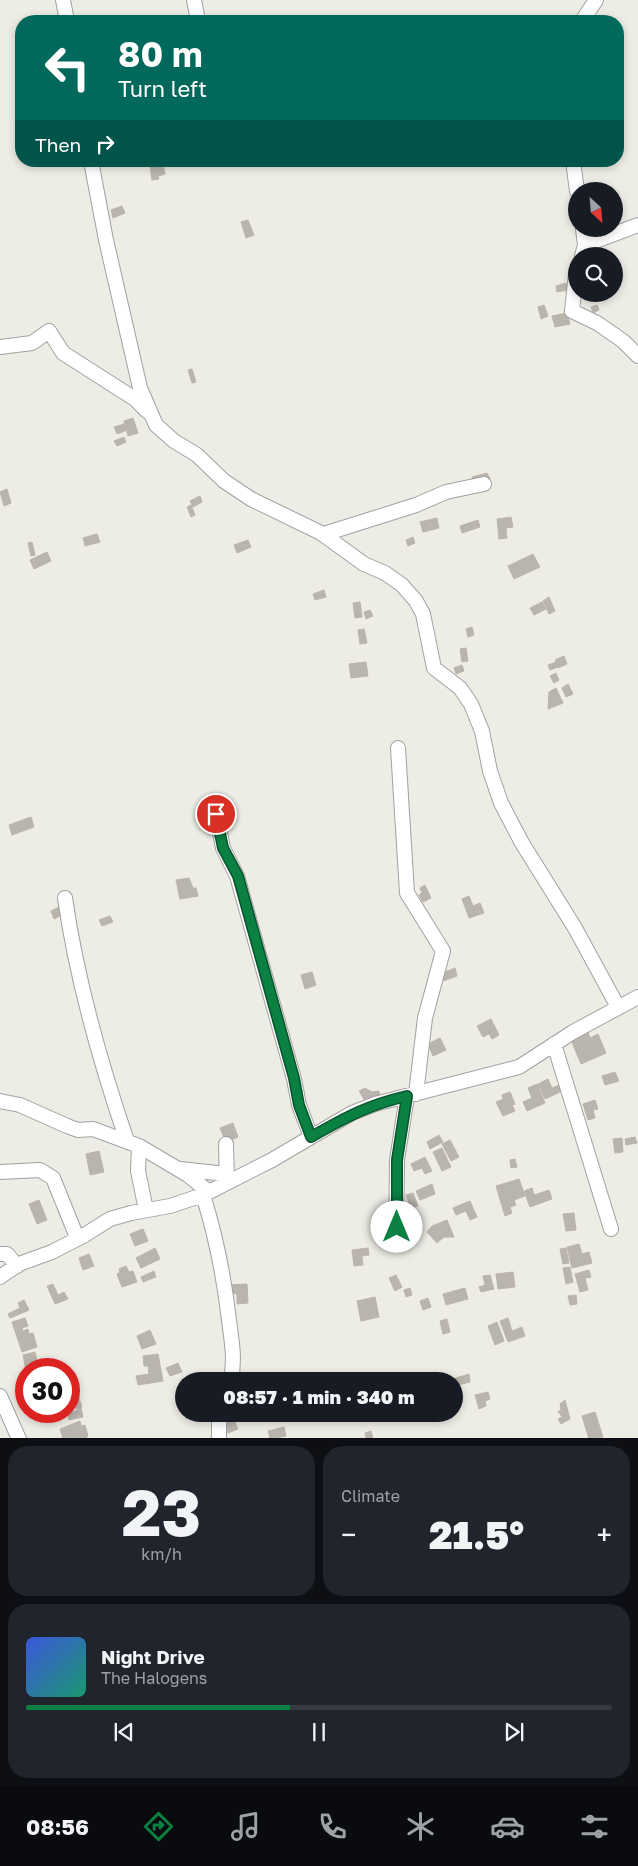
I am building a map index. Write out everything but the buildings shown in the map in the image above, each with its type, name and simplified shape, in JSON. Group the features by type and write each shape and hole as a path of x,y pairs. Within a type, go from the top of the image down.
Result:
{"street":[{"path":"63,0 66,15"},
{"path":"194,0 197,15"},
{"path":"586,15 596,0"},
{"path":"92,167 106,240 140,388 150,414 159,428 197,456 224,481 251,499 324,534 364,564 385,573 402,585 416,601 427,629 434,668 460,688 471,704 482,731 490,771 501,803 522,843 576,928 618,1008"},
{"path":"574,167 576,182"},
{"path":"592,247 638,225"},
{"path":"573,302 572,311 597,323 623,341 638,356"},
{"path":"0,348 32,343 49,331 63,353 134,399 150,414"},
{"path":"324,534 416,505 446,492 484,484"},
{"path":"396,1238 397,1160 425,1018 443,951 407,893 398,748"},
{"path":"216,814 223,848 238,876 294,1078 299,1105 311,1137"},
{"path":"65,898 74,953 109,1088 133,1144 146,1210"},
{"path":"0,1276 17,1266 66,1245 110,1219 170,1206 206,1194 227,1178 375,1104 519,1067 554,1044 638,997"},
{"path":"554,1044 611,1229"},
{"path":"0,1101 20,1105 78,1130 93,1129 133,1144 177,1169 206,1194 216,1237 234,1354 232,1372"},
{"path":"226,1144 227,1178"},
{"path":"177,1169 227,1178"},
{"path":"0,1172 40,1170 53,1178 76,1235"},
{"path":"0,1254 7,1254 17,1266"},
{"path":"0,1396 19,1438"},
{"path":"219,1438 220,1422"}],"route":[{"path":"216,814 223,848 238,876 294,1078 299,1105 311,1137 352,1114 375,1104 407,1096 397,1160 397,1227"}]}
